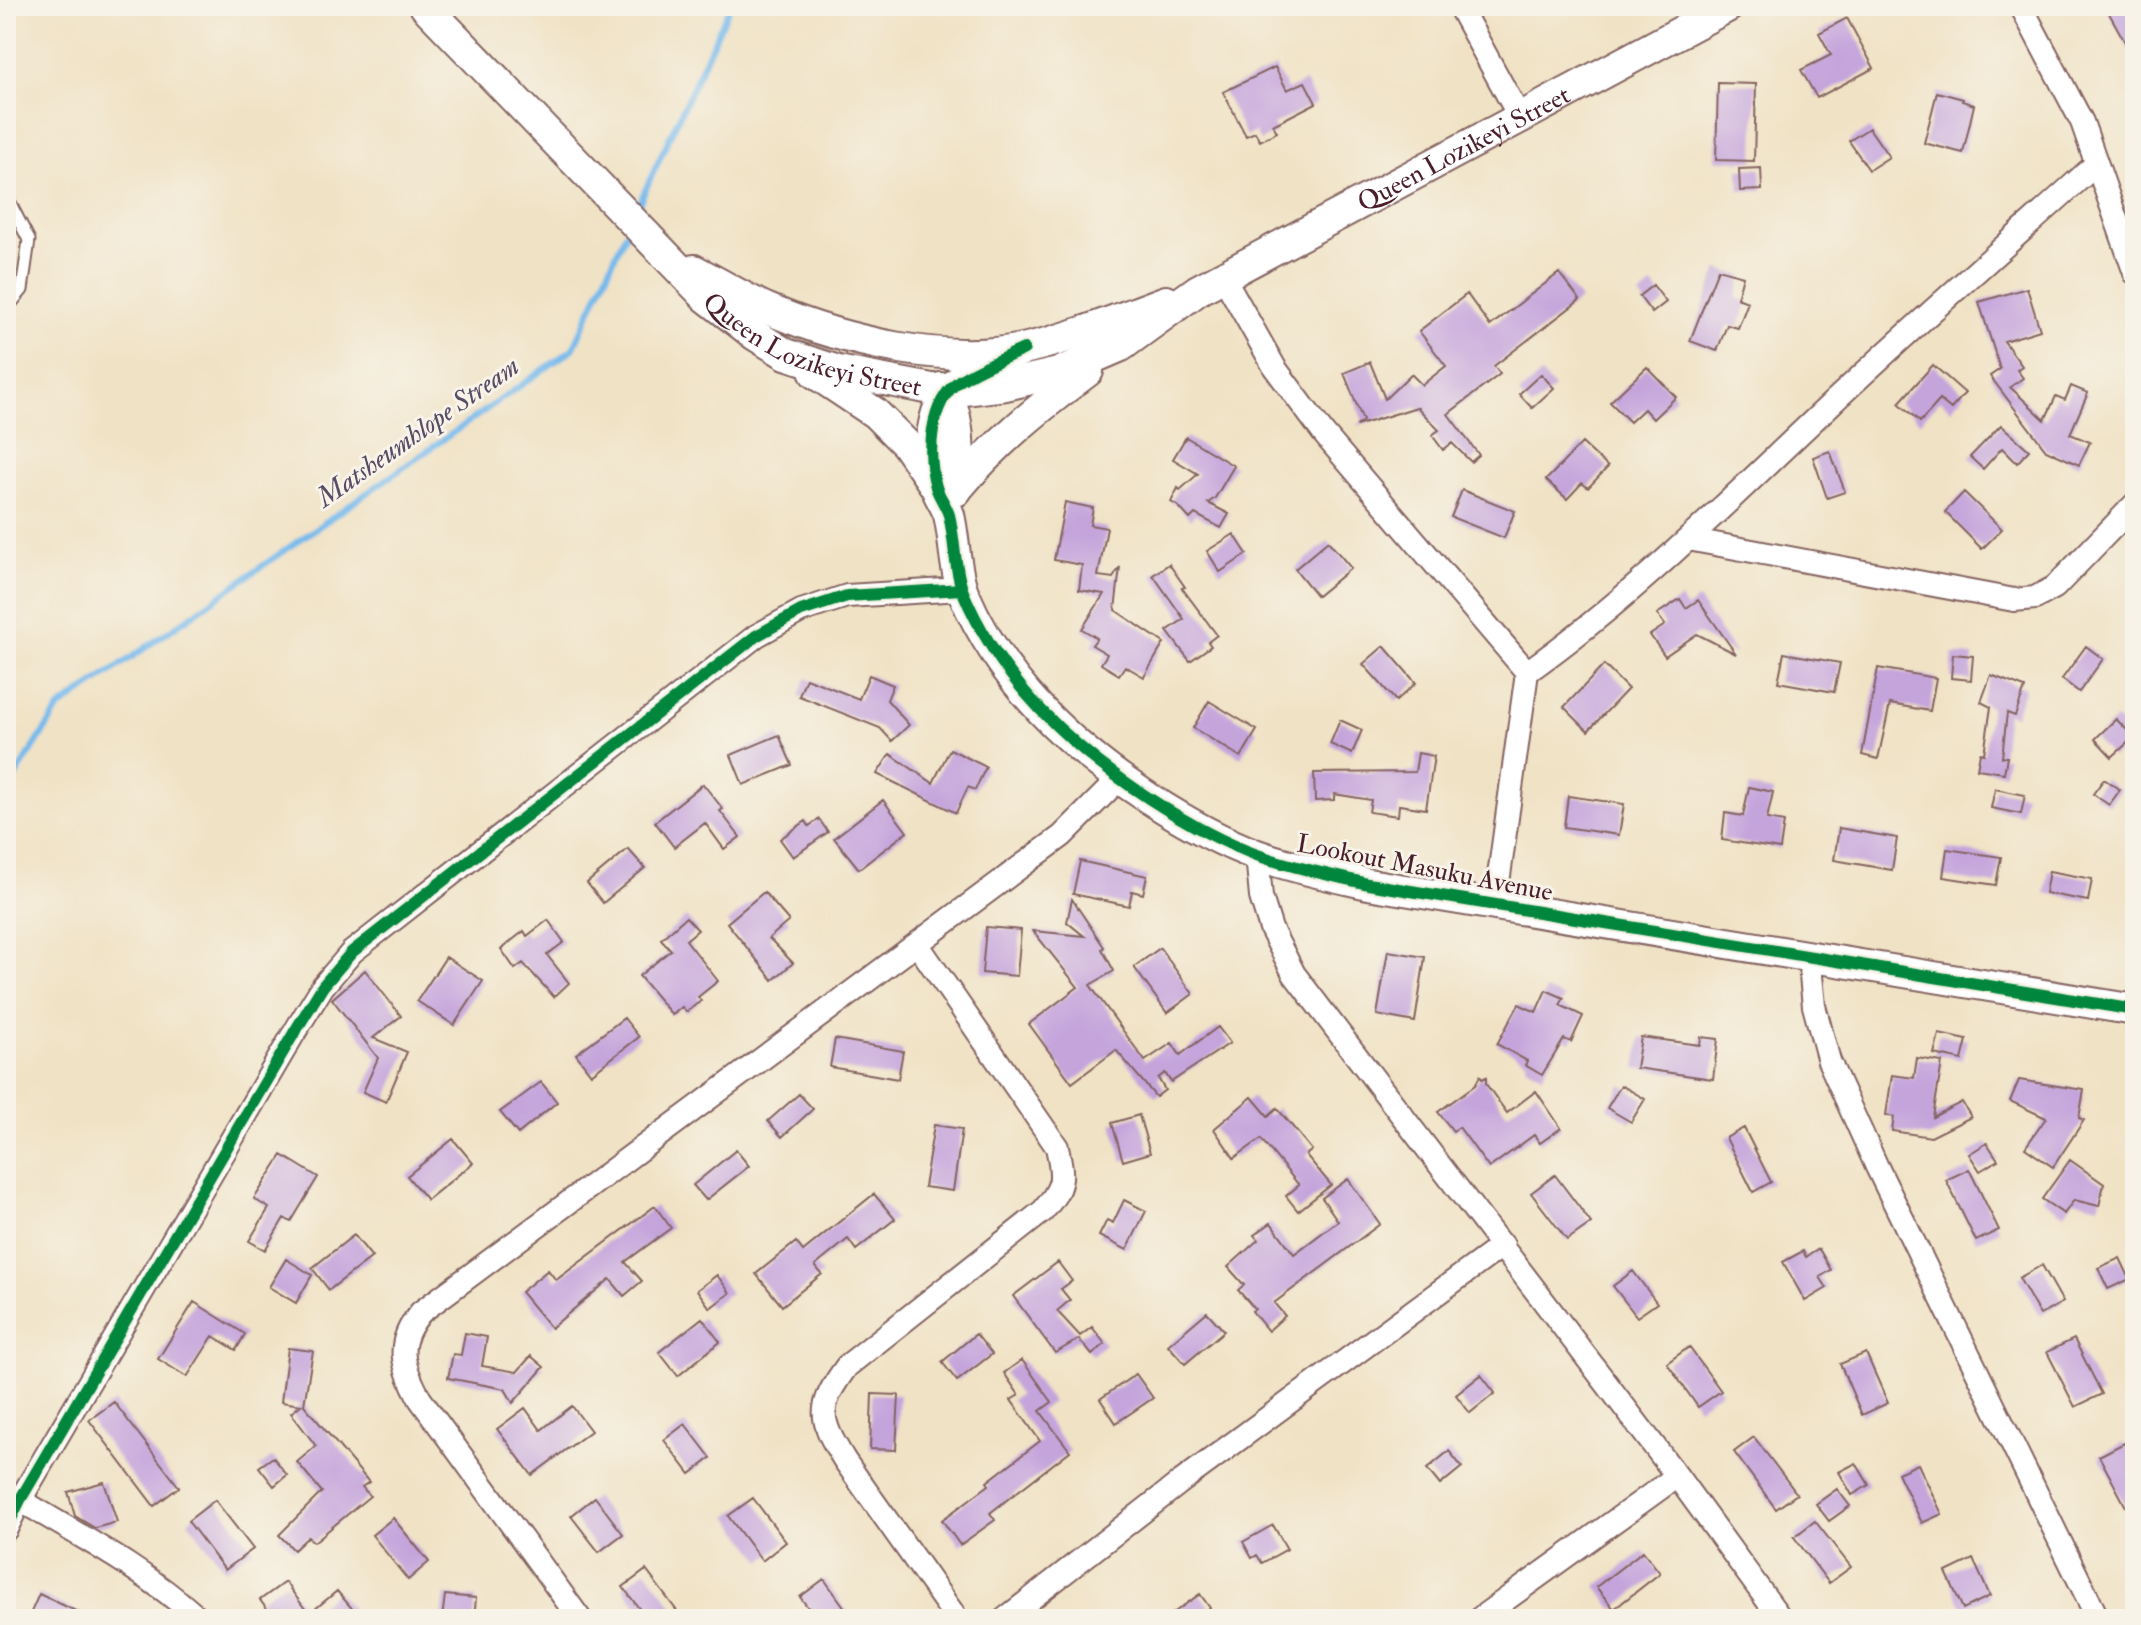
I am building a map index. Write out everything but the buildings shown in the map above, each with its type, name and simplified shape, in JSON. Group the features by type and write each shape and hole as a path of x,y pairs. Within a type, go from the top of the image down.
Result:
{"main road":[{"name":"Queen Lozikeyi Street","path":"425,6 706,297 755,335 786,354 852,375 947,392 1006,385 1058,373 1121,346 1211,283 1729,6"},
{"name":"Queen Lozikeyi Street","path":"663,253 770,310 843,335 928,353 1024,349 1070,336 1211,283"},
{"path":"882,344 947,392 960,380 1024,349"},
{"path":"786,354 875,413 906,444 947,496 987,453 1027,418 1121,346"},
{"name":"Lookout Masuku Avenue","path":"947,392 932,432 947,496 962,589 1000,661 1039,710 1072,743 1119,779 1216,838 1309,871 1368,884 2135,1010"}],"street":[{"path":"1459,6 1519,116"},
{"path":"2021,6 2082,122 2135,273"},
{"path":"1495,905 1527,672 1570,641 1688,539 1877,360 2096,164"},
{"path":"1211,283 1324,434 1527,672"},
{"path":"1688,539 2014,600 2035,598 2055,587 2135,504"},
{"path":"6,1529 20,1500 306,1011 352,952 756,636 801,611 847,596 962,589"},
{"path":"580,1619 420,1399 406,1373 402,1350 412,1323 434,1303 1062,836 1119,779"},
{"path":"1257,855 1261,897 1271,929 1294,974 1503,1245 1781,1619"},
{"path":"918,945 1057,1147 1063,1172 1057,1194 1043,1211 847,1366 829,1390 823,1411 829,1436 845,1461 957,1619"},
{"path":"1809,956 1814,1006 1829,1061 1884,1181 2098,1619"},
{"path":"1005,1619 1182,1481 1503,1245"},
{"path":"1479,1619 1677,1476"},
{"path":"20,1500 139,1571 199,1619"}],"lane":[{"path":"6,196 29,240 22,290 6,309"}],"waterway":[{"name":"Matsheumhlope Stream","path":"636,210 730,6"},
{"name":"Matsheumhlope Stream","path":"6,791 59,708 573,349 628,228"}],"cycle path":[{"path":"1024,349 959,381 941,402 936,416 931,445 933,474 937,491 949,515 963,592 997,655 1041,710 1092,757 1176,815 1215,837 1257,855 1368,884 2135,1010"},
{"path":"6,1529 20,1500 294,1033 323,986 352,952 756,636 801,611 847,596 962,589"}]}
